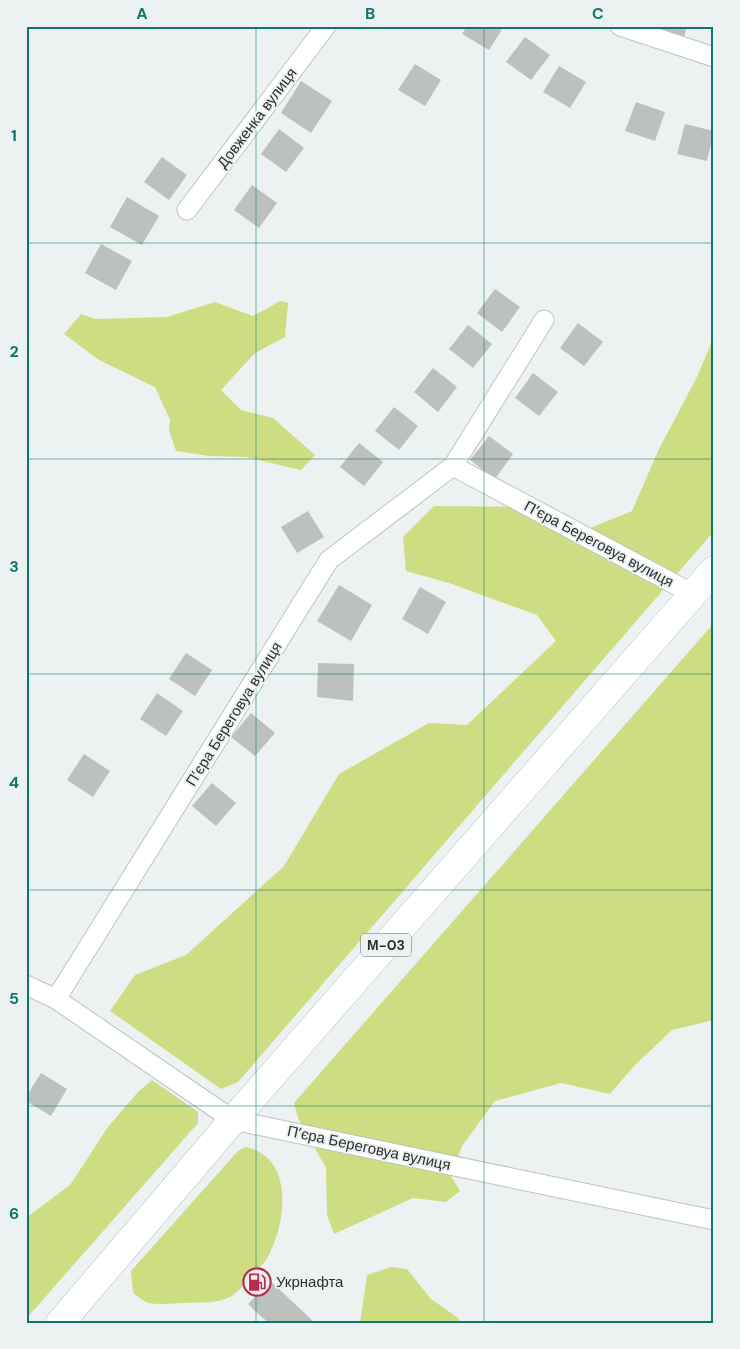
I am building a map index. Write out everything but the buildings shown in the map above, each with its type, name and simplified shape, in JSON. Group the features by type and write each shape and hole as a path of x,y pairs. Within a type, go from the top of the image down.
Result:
{"highway":[{"name":"М-03","path":"60,1323 234,1120 714,570"}],"street":[{"name":"Довженка вулиця","path":"187,210 326,26"},
{"path":"620,26 714,58"},
{"name":"П’єра Береговуа вулиця","path":"56,999 330,560 453,466 544,320"},
{"name":"П’єра Береговуа вулиця","path":"453,466 693,594"},
{"name":"П’єра Береговуа вулиця","path":"26,985 56,999 234,1120 714,1220"}],"green space":[{"path":"280,301 288,303 285,337 255,353 221,390 241,410 273,418 315,455 301,470 246,457 209,456 176,451 169,430 170,420 155,387 99,360 64,334 81,314 95,319 167,317 215,302 253,316"},
{"path":"714,336 714,531 238,1082 221,1089 110,1011 135,975 186,955 284,866 339,774 429,723 467,725 556,641 537,615 449,583 406,571 403,537 434,506 530,507 578,533 632,511 659,449 697,377"},
{"path":"714,623 714,1020 672,1030 634,1066 610,1094 561,1083 495,1101 462,1146 451,1176 460,1191 446,1202 413,1198 334,1234 327,1215 326,1168 298,1118 294,1103"},
{"path":"152,1080 198,1112 198,1123 26,1319 26,1218 70,1185 108,1127 138,1092"},
{"path":"246,1147 262,1154 273,1165 280,1179 282,1212 273,1246 264,1263 238,1291 229,1298 220,1301 153,1304 133,1293 131,1271 238,1151"},
{"path":"391,1267 407,1269 431,1299 458,1318 460,1323 360,1323 367,1275"}],"place":[{"name":"Укрнафта","path":"257,1282"}]}
